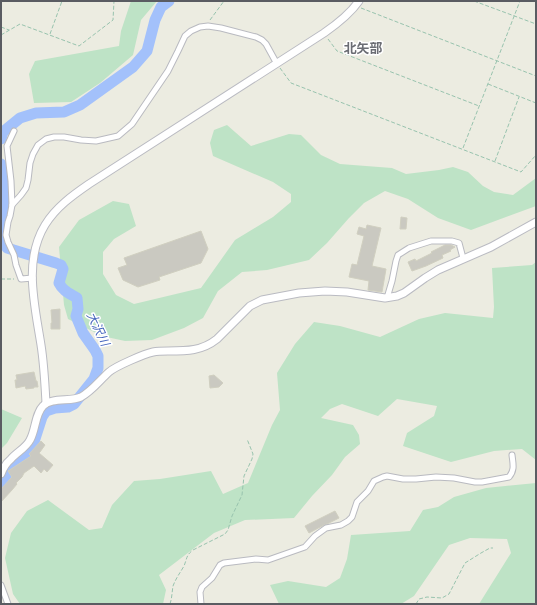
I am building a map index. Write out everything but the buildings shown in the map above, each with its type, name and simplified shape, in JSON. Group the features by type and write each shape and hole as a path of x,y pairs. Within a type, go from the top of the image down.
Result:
{"street":[{"path":"46,403 41,348 33,291 32,265 39,238 44,226 53,214 74,194 324,33 343,19 358,4"},
{"path":"12,205 22,195 26,188 33,154 38,145 46,139 64,137 96,141 118,136 132,124 168,71 185,36 191,31 200,27 208,26 256,37 266,44 277,64"},
{"path":"14,132 7,146 12,205 6,234 21,279 33,278"},
{"path":"1,474 4,466 30,440 34,432 40,410 46,403 82,397 110,371 148,353 155,351 188,351 211,344 250,306 262,300 299,293 325,291 347,292 387,298 397,296 425,278 536,222"},
{"path":"387,298 398,255 409,248 431,241 452,241 459,243 463,258"},
{"path":"201,604 200,592 202,587 212,578 220,565 224,563 256,559 268,560 305,547 315,536 326,528 341,525 348,521 352,517 357,502 368,491 374,480 387,476 403,479 436,477 454,478 474,482 509,478 514,467 512,455"},
{"path":"1,587 8,604"}],"path":[{"path":"50,35 62,1"},
{"path":"1,34 20,24 79,46 113,20 114,1"},
{"path":"208,26 224,1"},
{"path":"474,1 536,24"},
{"path":"463,149 520,1"},
{"path":"358,4 536,76"},
{"path":"1,27 9,30"},
{"path":"324,33 337,50 479,106"},
{"path":"277,64 291,83 522,172 536,155"},
{"path":"488,84 536,103"},
{"path":"494,161 519,97"},
{"path":"1,280 21,279"},
{"path":"170,604 173,587 189,553 225,534 228,530 232,516 242,495 244,476 252,459 252,454 247,439"},
{"path":"416,604 420,599 427,597 442,598 450,594 465,563 485,550 493,548"}],"green space":[{"path":"131,1 157,1 141,20 133,55 100,83 71,102 34,103 29,74 35,61 119,46 121,31"},
{"path":"227,125 251,146 289,134 301,135 321,155 340,164 392,168 406,174 453,167 468,172 483,186 494,192 513,195 536,178 536,206 471,230 438,218 408,199 385,191 364,203 309,260 267,270 242,272 218,291 203,318 184,328 152,340 125,341 102,336 68,319 64,305 59,247 79,220 113,201 129,204 136,226 114,239 103,252 103,274 116,295 134,304 201,288 235,240 273,217 291,202 291,194 273,182 213,156 210,143 214,130"},
{"path":"536,262 536,460 522,449 494,451 451,462 403,446 407,433 434,416 437,406 397,399 378,416 342,404 330,409 321,418 353,425 359,435 360,444 345,457 332,475 294,518 245,520 214,533 159,575 166,590 163,604 20,604 13,594 5,558 11,533 27,511 48,500 89,530 102,528 112,505 134,481 160,479 211,471 223,494 248,483 272,425 280,410 277,373 295,344 314,322 340,326 380,337 419,319 445,313 493,318 494,307 492,268 532,265"},
{"path":"1,409 22,418 7,443 1,449"},
{"path":"536,483 536,604 479,604 511,553 507,539 470,538 449,545 414,596 401,604 279,604 270,585 288,581 326,587 340,578 347,559 351,535 410,531 423,510 438,507 454,497 486,488"}],"waterway":[{"name":"大沢川","path":"1,139 3,132 20,118 36,113 64,112 80,105 133,67 147,51 155,20 161,7 169,1"},
{"name":"大沢川","path":"1,164 4,180 4,226 2,236 4,243 7,248 61,265 63,269 59,283 64,290 77,298 78,309 76,316 83,333 98,356 98,368 94,379 74,404 68,407 55,408 46,411 42,417 32,448 28,454 16,461 10,468 1,486"}],"district":[{"name":"北矢部","path":"363,48"}]}
